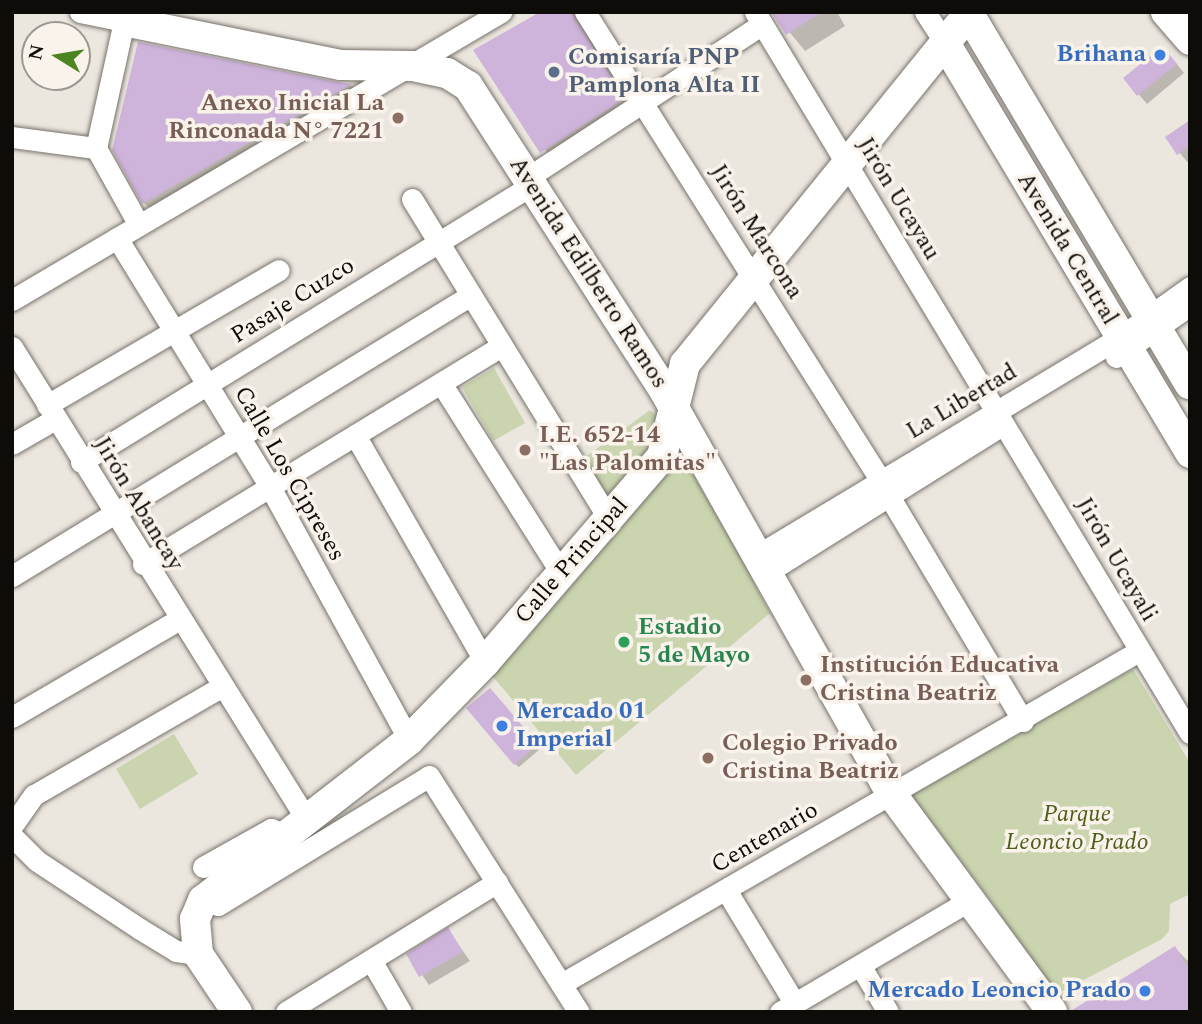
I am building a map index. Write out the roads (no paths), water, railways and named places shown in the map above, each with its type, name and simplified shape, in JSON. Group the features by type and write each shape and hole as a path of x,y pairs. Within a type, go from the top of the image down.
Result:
{"street":[{"name":"Avenida Edilberto Ramos","path":"80,12 125,16 341,65 413,66 446,73 468,86 675,410 893,796 1052,1012"},
{"path":"12,300 413,66 500,12"},
{"name":"Jirón Marcona","path":"585,12 885,489 1023,721"},
{"path":"925,12 945,43"},
{"path":"1166,12 1190,40"},
{"name":"Calle Principal","path":"203,900 409,740 485,662 662,456 685,364 845,162 969,13"},
{"name":"Avenida Central","path":"969,13 1190,384"},
{"path":"125,16 96,148 139,225"},
{"name":"Pasaje Cuzco","path":"81,462 439,243 642,103 759,18"},
{"name":"Jirón Ucayau","path":"759,18 1002,417"},
{"name":"Avenida Central","path":"945,43 1190,453"},
{"path":"12,137 96,148"},
{"path":"412,199 608,518"},
{"name":"Calle Los Cipreses","path":"117,238 270,487 409,740"},
{"path":"12,444 51,412 173,329 279,270"},
{"name":"La Libertad","path":"1153,324 1190,287"},
{"path":"12,576 471,295"},
{"name":"La Libertad","path":"761,564 1153,324 1190,305"},
{"path":"143,564 502,346"},
{"name":"Jirón Abancay","path":"12,347 113,516 221,687 297,828"},
{"path":"441,383 561,573"},
{"name":"Jirón Ucayali","path":"1002,417 1190,733"},
{"path":"355,435 485,662"},
{"path":"12,717 178,620"},
{"name":"Centenario","path":"561,984 1023,721 1139,650"},
{"path":"12,826 34,795 221,687"},
{"path":"236,1012 198,954 195,919 203,900 218,905 422,776 433,779 579,1012"},
{"path":"204,867 271,828 297,828"},
{"path":"12,836 37,861 140,929 176,951 198,954"},
{"path":"286,1012 497,882"},
{"path":"726,890 788,1008 862,967 970,900"},
{"path":"371,960 401,1012"},
{"path":"862,967 888,1012"}],"place":[{"name":"Brihana","path":"1160,55"},
{"name":"Comisaría PNP Pamplona Alta II","path":"554,72"},
{"name":"Anexo Inicial La Rinconada N° 7221","path":"398,118"},
{"name":"I.E. 652-14 \"Las Palomitas\"","path":"525,450"},
{"name":"Estadio 5 de Mayo","path":"624,642"},
{"name":"Institución Educativa Cristina Beatriz","path":"806,680"},
{"name":"Mercado 01 Imperial","path":"502,726"},
{"name":"Colegio Privado Cristina Beatriz","path":"708,758"},
{"name":"Mercado Leoncio Prado","path":"1145,991"}],"park label":[{"name":"Parque Leoncio Prado","path":"1077,829"}]}
